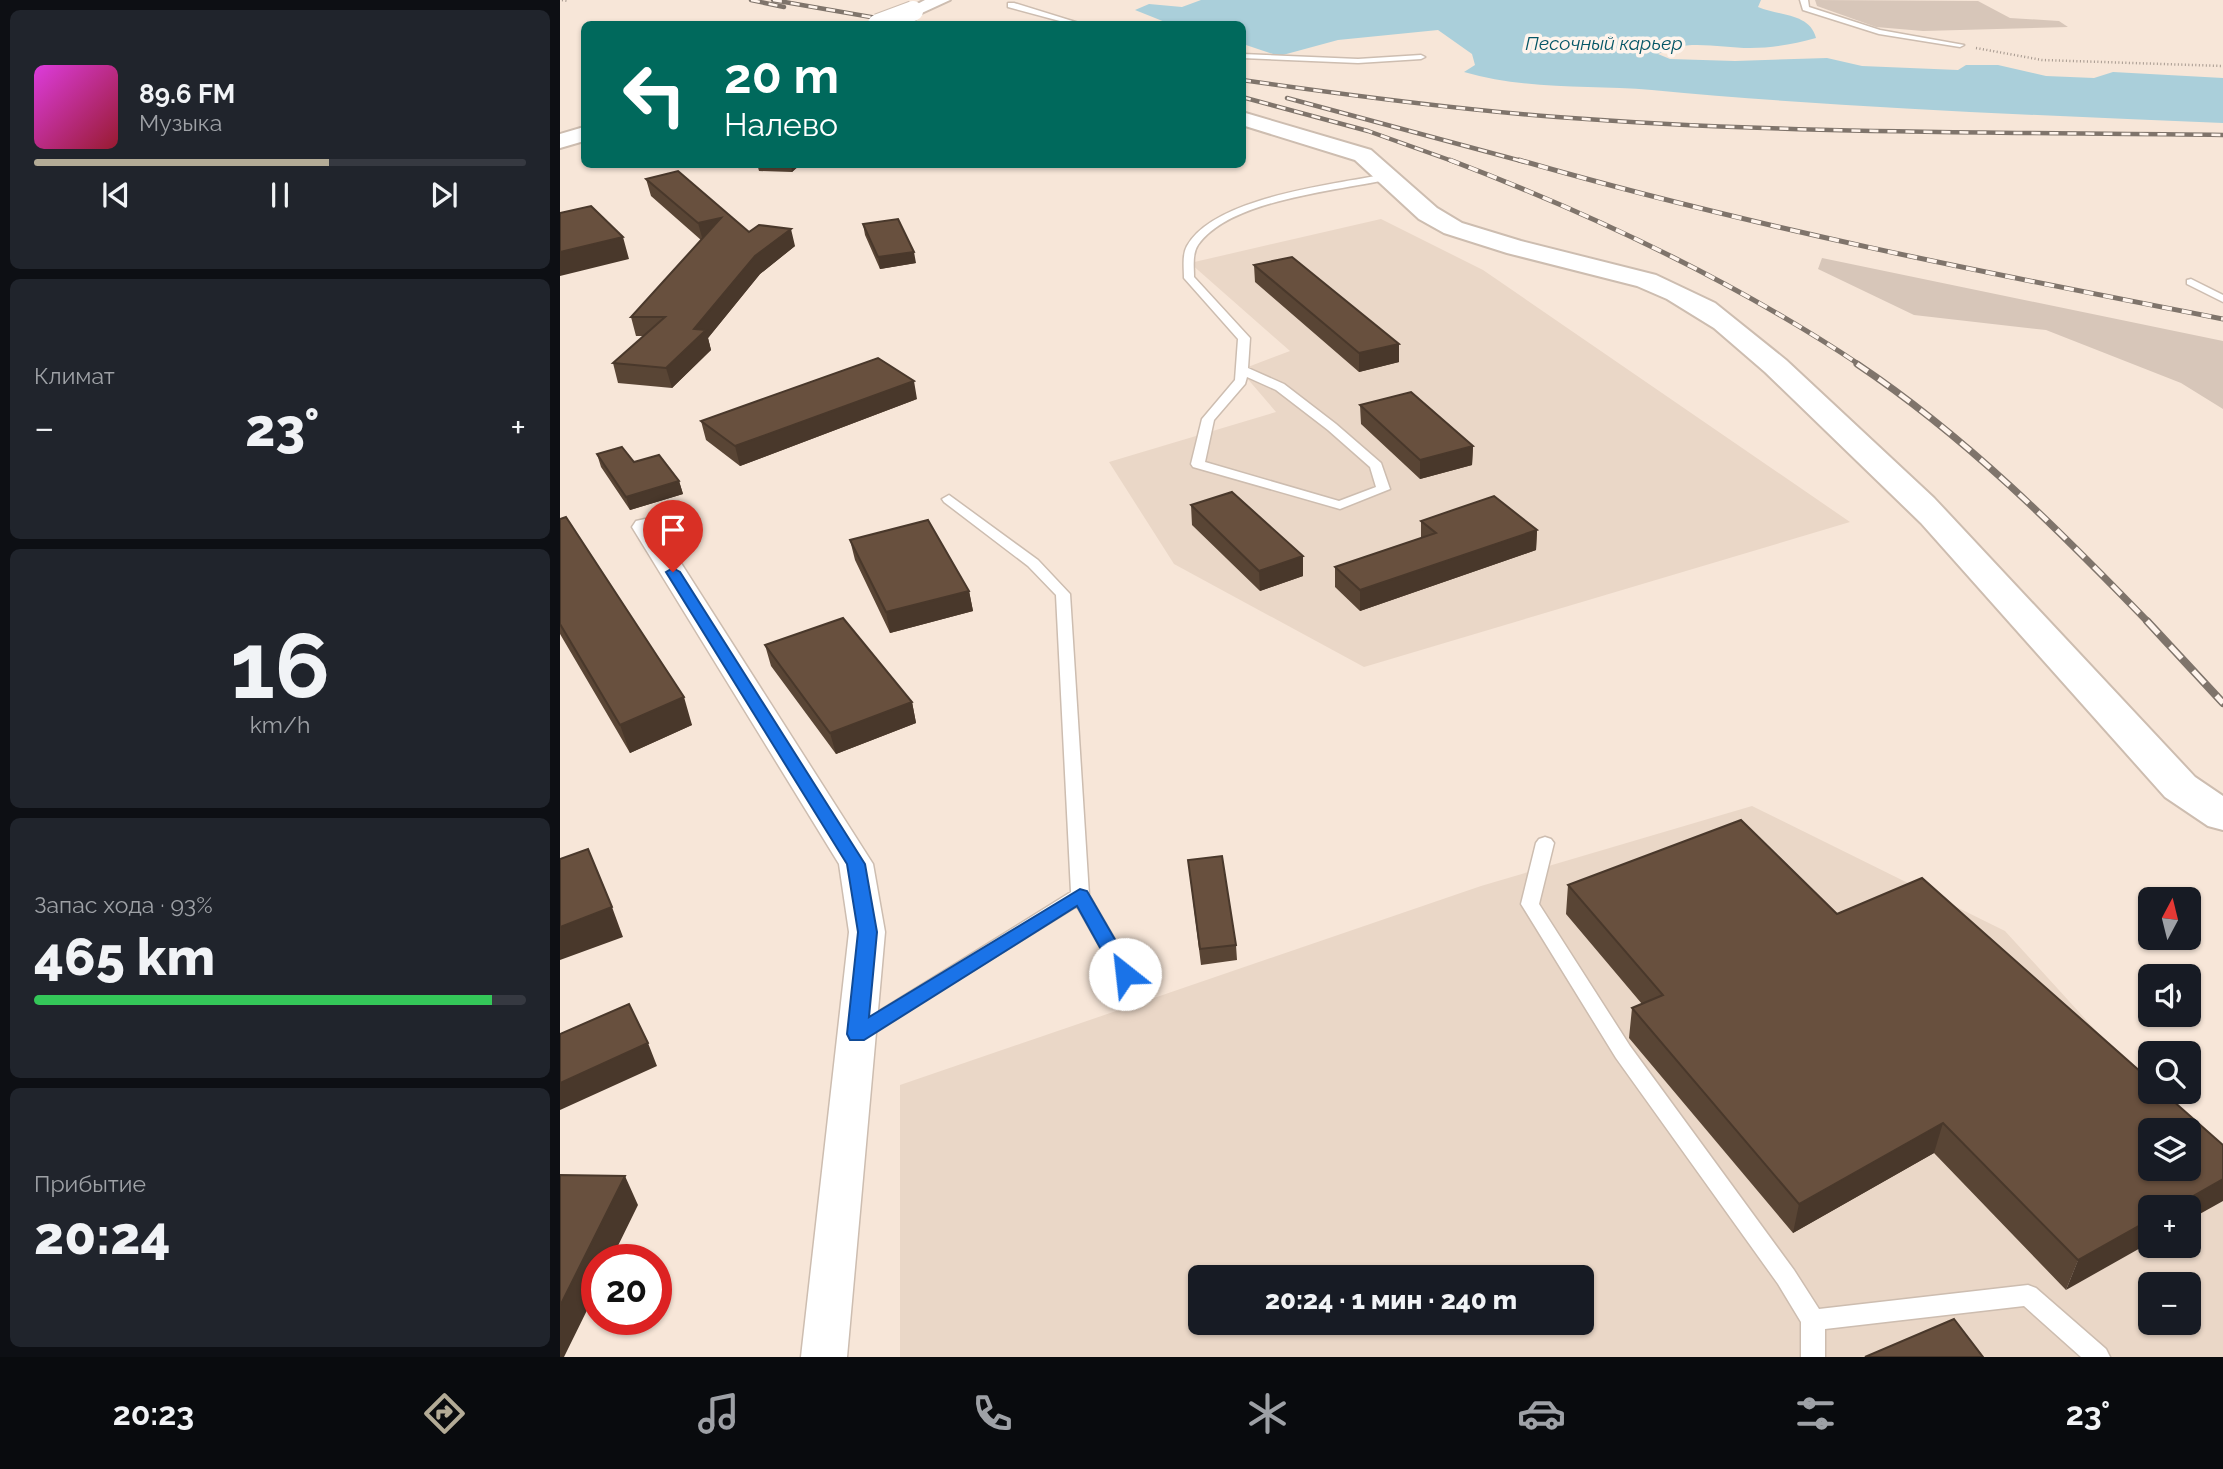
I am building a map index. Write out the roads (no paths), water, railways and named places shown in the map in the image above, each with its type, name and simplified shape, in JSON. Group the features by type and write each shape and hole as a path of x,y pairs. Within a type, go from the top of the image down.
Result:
{"street":[{"path":"886,21 941,0"},
{"path":"1246,119 1363,155 1379,166 1387,177 1427,213 1449,227 1489,242 1607,270 1657,287 1703,308 1759,351 1932,514 2180,787 2223,816"},
{"path":"560,141 581,135"},
{"path":"560,163 581,158"},
{"path":"645,527 856,864 867,932 824,1357"}],"lane":[{"path":"1804,0 1806,8 1879,32 1960,46"},
{"path":"1011,6 1067,21"},
{"path":"1246,57 1359,61 1421,57"},
{"path":"1242,370 1280,387 1332,427 1376,466 1383,489 1340,505 1198,464 1208,419 1241,381 1244,338 1189,278 1190,249 1200,235 1223,220 1256,205 1387,177"},
{"path":"2191,282 2223,299"},
{"path":"949,499 1033,564 1063,594 1080,895 1125,974"},
{"path":"1545,843 1530,904 1623,1052 1786,1277 1813,1320 1813,1357"},
{"path":"857,1034 1080,895"},
{"path":"1813,1320 2028,1295 2098,1357"}],"water":[{"name":"Песочный карьер","path":"1201,0 1761,0 1758,7 1801,20 1813,30 1816,38 1759,48 1679,46 1658,54 1670,59 1735,61 1827,58 1862,66 1958,70 1966,65 1998,65 2046,76 2094,78 2113,72 2223,78 2223,123 1866,106 1510,82 1464,72 1475,65 1472,54 1438,30 1338,40 1279,56 1246,45 1246,21 1162,21 1135,10 1149,4 1182,7"}],"railway":[{"path":"751,0 784,7"},
{"path":"773,0 894,21"},
{"path":"1246,81 1478,110 1640,123 1890,131 2223,135"},
{"path":"1246,98 1368,131 1455,162"},
{"path":"1287,98 1525,162"},
{"path":"1450,160 1556,203 1661,251 1763,305 1860,365"},
{"path":"1519,160 1781,228 2223,319"},
{"path":"1857,364 1897,392 1973,453 2045,518 2148,622"},
{"path":"2147,621 2223,703"}]}
